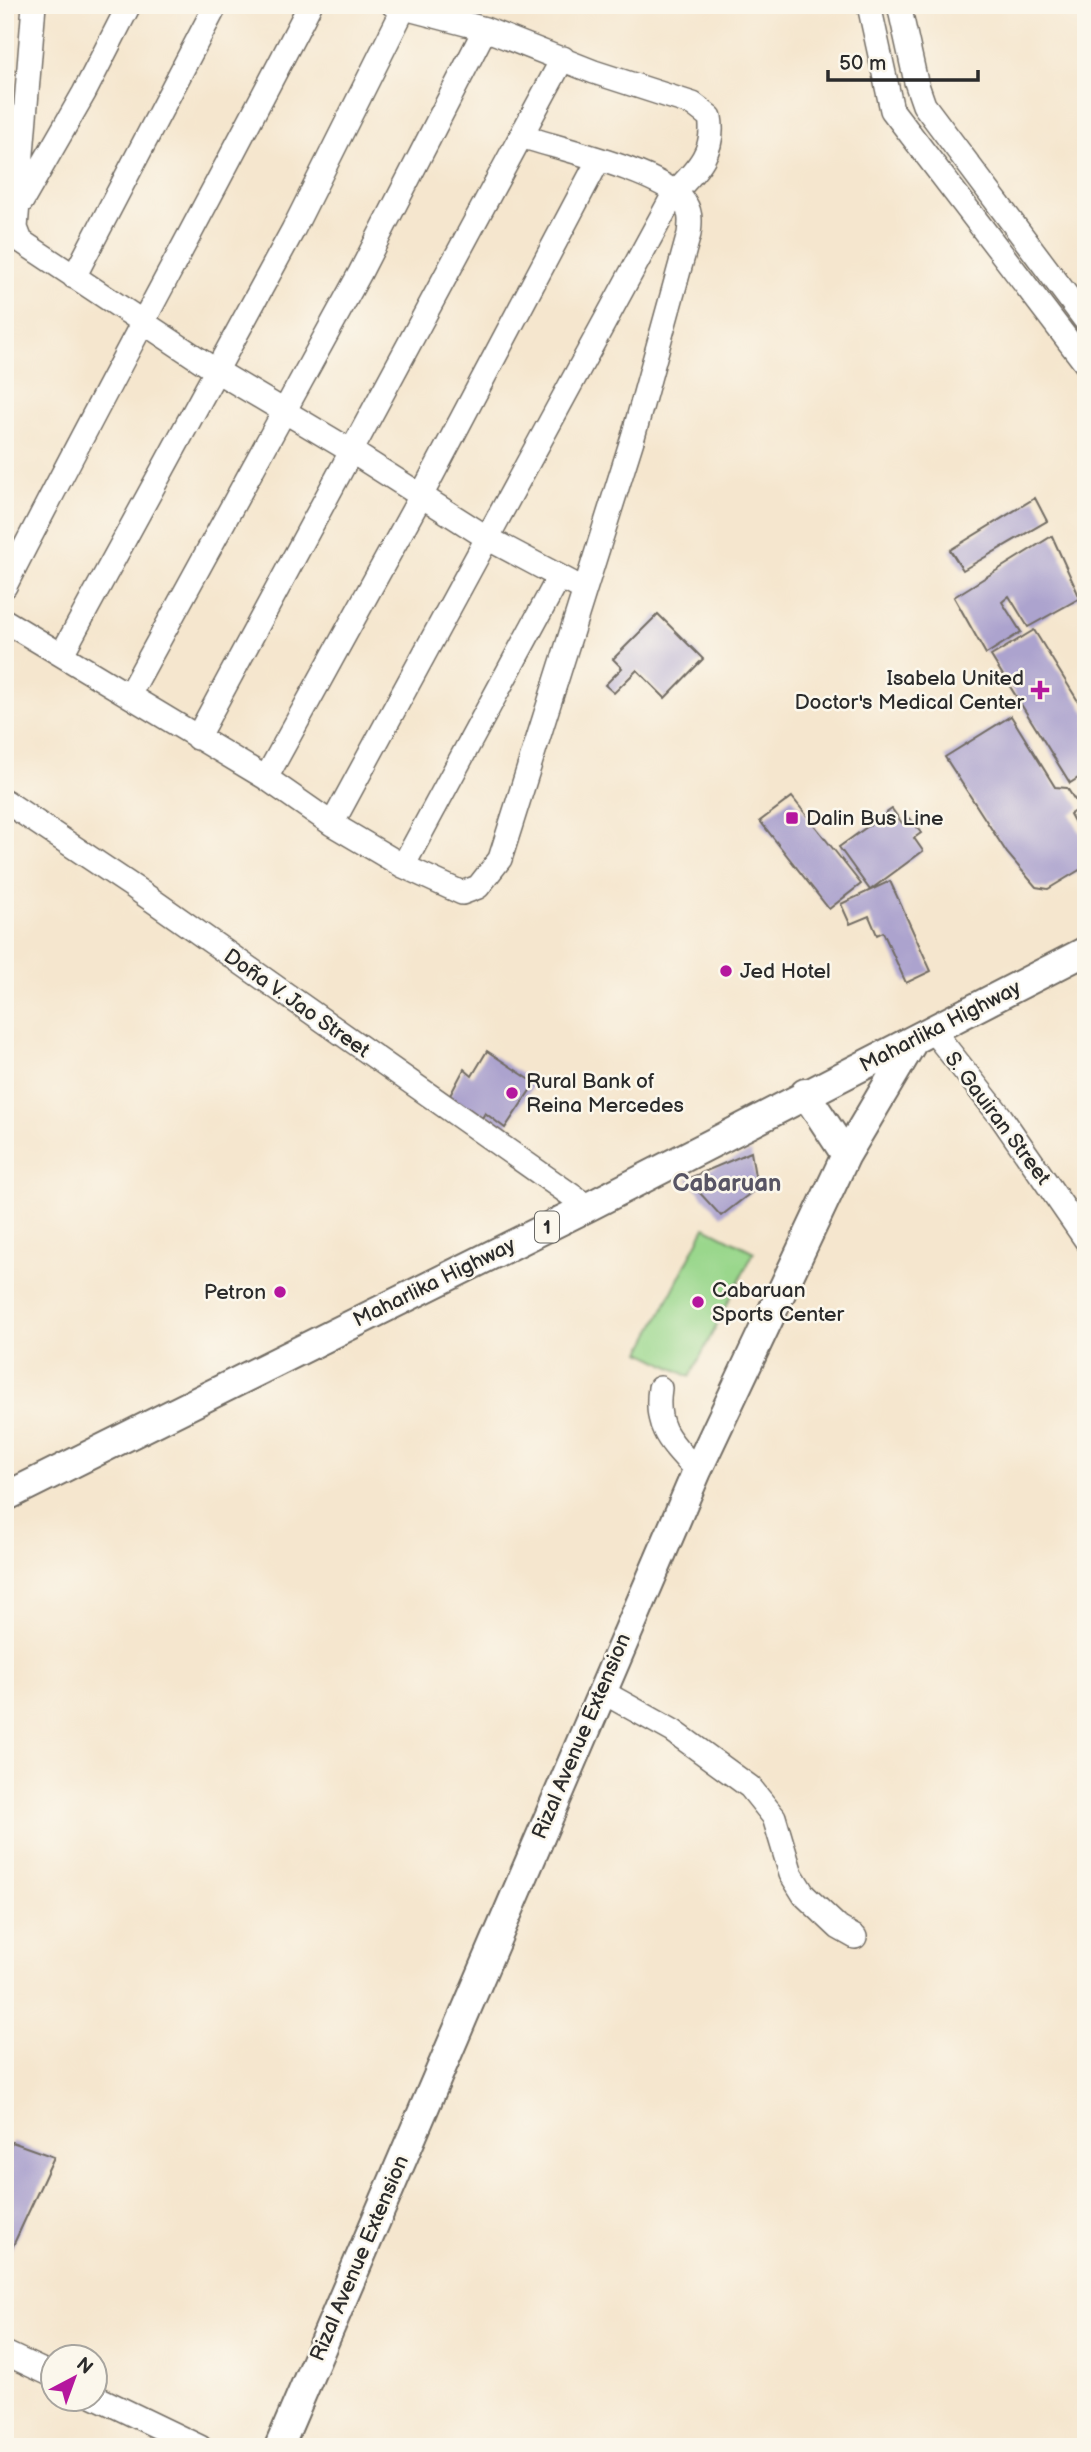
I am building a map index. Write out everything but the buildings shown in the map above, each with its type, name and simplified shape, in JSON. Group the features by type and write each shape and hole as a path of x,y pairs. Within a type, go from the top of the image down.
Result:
{"main road":[{"name":"Maharlika Highway","path":"5,1497 588,1207 805,1093 1086,951"},
{"name":"Rizal Avenue Extension","path":"279,2447 696,1471 846,1155 923,1035"},
{"path":"805,1093 846,1155"}],"street":[{"path":"34,5 16,228 21,241 142,324 215,370 351,451 489,539 583,589"},
{"path":"19,206 84,93 129,5"},
{"path":"74,277 216,5"},
{"path":"5,586 310,5"},
{"path":"869,5 892,110 1086,364"},
{"path":"899,5 916,82 924,105 1086,321"},
{"path":"62,654 293,230 399,7 485,29 594,72 693,104 710,117 710,148 703,163 675,192 332,824"},
{"path":"129,695 360,273 485,29"},
{"path":"197,738 563,58"},
{"path":"5,621 265,778 332,824 403,866 462,893 470,892 490,875 500,859 633,437 689,234 691,215 675,192 644,176 521,136"},
{"path":"265,778 421,496 598,160"},
{"path":"403,866 559,577"},
{"name":"Doña V. Jao Street","path":"5,801 135,888 588,1207"},
{"name":"S. Gauiran Street","path":"923,1035 1001,1117 1086,1240"},
{"path":"660,1388 659,1420 670,1440 696,1471"},
{"path":"601,1691 673,1731 750,1787 774,1817 791,1874 804,1895 839,1928 855,1937"},
{"path":"5,2353 38,2368"},
{"path":"108,2403 200,2447"}],"green space":[{"name":"Cabaruan Sports Center","path":"705,1227 754,1252 690,1377 641,1352"}],"place":[{"name":"Isabela United Doctor's Medical Center","path":"1040,690"},
{"name":"Dalin Bus Line","path":"792,818"},
{"name":"Jed Hotel","path":"726,971"},
{"name":"Rural Bank of Reina Mercedes","path":"512,1093"},
{"name":"Petron","path":"280,1292"},
{"name":"Cabaruan Sports Center","path":"698,1302"}],"district":[{"name":"Cabaruan","path":"727,1183"}]}
